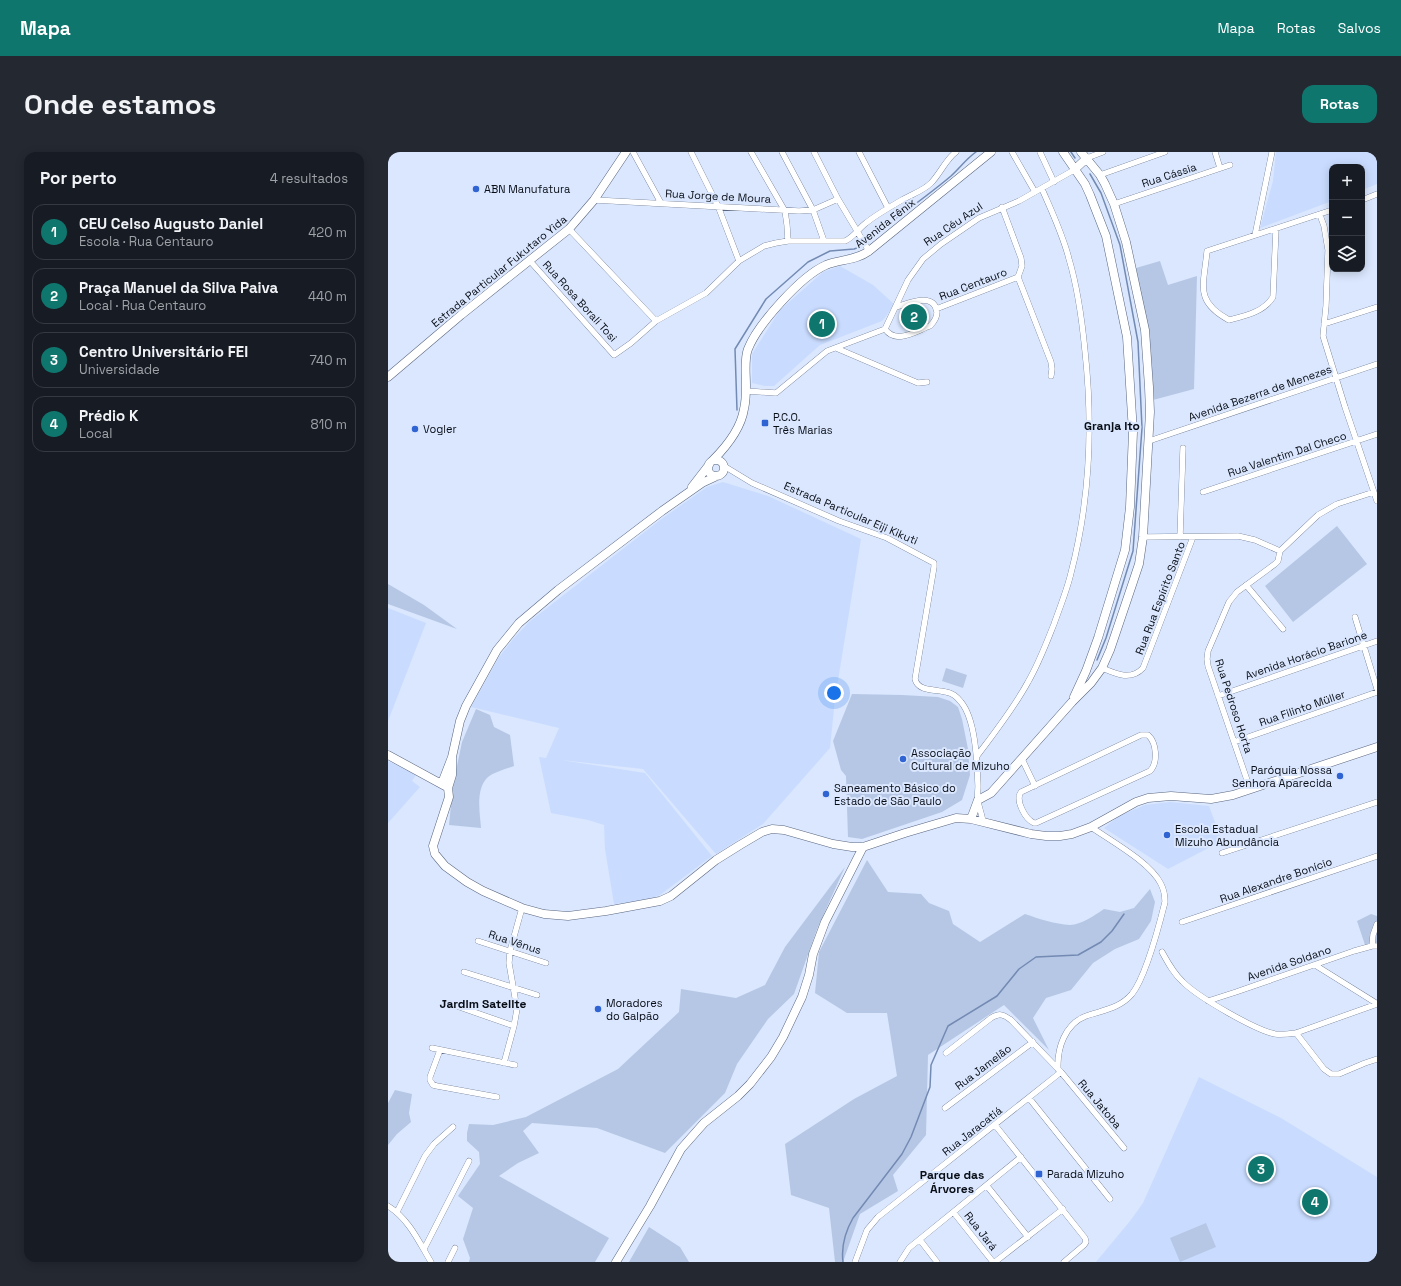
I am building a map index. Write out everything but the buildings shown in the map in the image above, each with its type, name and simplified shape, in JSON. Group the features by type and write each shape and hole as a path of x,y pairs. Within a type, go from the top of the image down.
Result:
{"street":[{"name":"Estrada Particular Fukutaro Yida","path":"388,377 461,315 569,229 594,200 626,152"},
{"path":"633,152 661,203"},
{"path":"691,152 718,206 739,261"},
{"path":"751,152 785,211 788,242"},
{"path":"782,152 813,210 824,241"},
{"path":"814,152 838,199 869,251"},
{"path":"859,152 888,208"},
{"path":"569,229 656,321 706,293 739,261 764,246 788,242 845,241 852,237 866,222 929,185 939,174 950,157 956,152"},
{"name":"Avenida Fênix","path":"711,463 738,428 745,408 746,356 760,330 777,306 802,282 826,265 858,258 869,251 991,152"},
{"path":"1012,152 1035,192"},
{"path":"1040,152 1054,182"},
{"path":"1063,152 1090,195 1106,236 1127,337 1133,419 1132,478 1125,550 1098,638 1072,702"},
{"path":"971,819 978,800 991,793 1072,702 1091,683 1102,668 1110,650 1139,564 1144,538 1149,441 1149,387 1144,330 1126,242 1114,204 1105,184 1100,175 1084,155 1103,152"},
{"path":"1100,175 1162,152"},
{"path":"1215,152 1220,168"},
{"path":"1255,236 1272,152"},
{"name":"Rua Céu Azul","path":"885,329 908,280 923,259 941,244 979,218 1019,201 1074,170 1084,155"},
{"name":"Rua Cássia","path":"1114,204 1230,165"},
{"path":"983,822 978,800 977,756 1015,705 1047,642 1071,574 1089,464 1089,385 1083,329 1070,260 1058,226 1042,189"},
{"path":"1365,199 1377,194"},
{"name":"Rua Jorge de Moura","path":"594,200 785,211 813,210 838,199"},
{"path":"1002,207 1021,258 1022,266 1018,278 1051,362 1051,376"},
{"path":"1276,229 1273,297 1267,306 1248,315 1229,320 1220,315 1210,307 1204,296 1203,286 1207,251 1329,211"},
{"path":"1320,215 1324,226 1328,250 1326,306 1323,331 1324,342 1377,501"},
{"name":"Rua Rosa Borali Tosi","path":"530,260 614,355 631,343 656,321"},
{"name":"Rua Centauro","path":"936,309 1018,278"},
{"name":"Rua Centauro","path":"885,329 892,336 901,337 930,326 936,319 936,309 931,302 919,300 896,307"},
{"path":"1324,324 1377,307"},
{"path":"746,391 774,394 823,353 885,329"},
{"path":"846,344 853,354"},
{"path":"836,348 918,383 927,382"},
{"name":"Avenida Bezerra de Menezes","path":"1149,441 1377,364"},
{"name":"Rua Valentim Dal Checo","path":"1204,492 1377,434"},
{"path":"445,785 460,721 466,706 497,650 519,623 558,590 684,495 708,479 723,472 723,448"},
{"path":"1180,537 1183,448"},
{"path":"684,495 711,463 717,460 723,464"},
{"path":"711,463 710,472 717,476"},
{"name":"Estrada Particular Eiji Kikuti","path":"723,464 752,483 839,521 887,538 934,563 915,679 921,688 948,692 961,702 969,717 977,756"},
{"name":"Rua Pedroso Horta","path":"1249,790 1248,782 1208,666 1208,651 1233,596 1275,564 1278,561 1280,551 1310,522 1326,509 1374,492"},
{"path":"1144,538 1238,536 1260,542 1280,551"},
{"name":"Rua Rua Espírito Santo","path":"1102,668 1130,676 1137,673 1144,666 1194,537"},
{"path":"1246,585 1283,629"},
{"path":"1355,617 1377,689"},
{"name":"Avenida Horácio Barione","path":"1218,696 1377,642"},
{"path":"1091,658 1092,666 1102,668"},
{"name":"Rua Filinto Müller","path":"1234,742 1377,692"},
{"path":"1146,735 1152,739 1155,757 1154,767 1150,771 1034,823 1028,820 1019,802 1018,796 1021,792 1035,786 1141,736 1146,735"},
{"path":"388,755 445,785 449,793 448,804 433,846 439,861 452,873 503,901 544,914 568,916 660,901 671,896 716,860 740,844 762,832 772,829 784,830 833,844 863,847 948,820 964,818 1046,836 1072,834 1090,827 1136,802 1148,798 1171,796 1211,799 1233,795 1377,747"},
{"path":"1022,759 1035,786"},
{"path":"1222,853 1377,802"},
{"path":"1060,1070 1058,1056 1062,1042 1070,1028 1076,1022 1087,1016 1103,1012 1118,1005 1131,995 1136,987 1148,959 1165,902 1162,885 1151,870 1090,827"},
{"path":"616,1262 650,1206 681,1149 704,1123 738,1096 750,1084 770,1057 782,1037 802,997 809,975 813,954 825,922 863,847"},
{"name":"Rua Alexandre Bonício","path":"1182,922 1377,856"},
{"path":"504,1063 517,1009 509,963 510,951 522,908"},
{"path":"1375,946 1373,935 1377,924"},
{"name":"Rua Vênus","path":"478,941 546,963"},
{"name":"Avenida Soldano","path":"1208,1001 1375,946"},
{"path":"1162,952 1175,973 1190,989 1208,1001 1274,1034 1296,1033 1376,1004"},
{"path":"1315,965 1376,1004"},
{"path":"464,972 537,995"},
{"path":"448,1003 514,1026"},
{"name":"Rua Jatoba","path":"946,1054 996,1015 1006,1017 1060,1070 1124,1148"},
{"path":"1296,1033 1324,1068 1331,1074 1339,1074 1365,1063 1377,1060"},
{"name":"Rua Jamelão","path":"945,1108 1033,1042"},
{"path":"432,1048 515,1065"},
{"path":"440,1050 430,1077 433,1084 459,1091 497,1097"},
{"name":"Rua Jaracatiá","path":"855,1262 864,1236 872,1222 1029,1098 1060,1070"},
{"path":"1029,1098 1110,1199"},
{"path":"995,1125 1086,1241 1064,1262"},
{"path":"397,1212 425,1156 434,1144 453,1127"},
{"path":"900,1262 910,1248 1021,1157"},
{"path":"424,1249 469,1161"},
{"path":"987,1186 1028,1237"},
{"path":"388,1206 397,1212 407,1223 431,1262"},
{"path":"994,1262 1062,1209"},
{"name":"Rua Jará","path":"954,1212 994,1262"},
{"path":"920,1240 937,1262"},
{"path":"448,1262 455,1248"}],"shaded area":[{"path":"1276,152 1377,152 1377,184 1365,189 1365,164 1329,164 1329,202 1260,228 1273,181"},
{"path":"1160,261 1168,285 1197,276 1194,389 1153,400 1145,317 1136,268"},
{"path":"840,266 873,285 894,304 887,315 882,321 820,345 774,386 765,386 752,383 752,354 780,310 823,272"},
{"path":"723,482 768,496 861,539 835,699 830,748 763,824 716,854 643,769 561,760 645,773 712,856 660,895 647,900 614,904 605,849 604,825 588,820 551,813 539,757 546,758 559,728 471,707 499,657 529,622 660,520 707,487"},
{"path":"1337,526 1367,564 1293,622 1265,586"},
{"path":"388,584 424,605 457,629 388,604"},
{"path":"388,608 426,623 388,721"},
{"path":"946,668 967,675 963,688 942,681"},
{"name":"Associação Cultural de Mizuho","path":"852,694 938,697 950,701 958,707 968,749 970,775 962,800 942,812 862,839 848,837 846,776 841,770 833,741"},
{"path":"476,709 490,715 494,727 510,735 514,766 490,775 484,782 481,788 479,801 481,828 449,825 453,785 462,742"},
{"path":"388,761 416,775 412,781 420,787 388,823"},
{"name":"Escola Estadual Mizuho Abundância","path":"1170,802 1209,806 1222,841 1168,869 1104,828 1119,816 1145,805"},
{"path":"867,860 888,892 921,894 929,903 949,911 953,924 980,942 1025,914 1059,924 1074,925 1083,922 1104,909 1120,912 1134,908 1150,889 1155,902 1151,921 1139,939 1115,949 1093,963 1071,990 1046,998 1033,1018 1049,1050 1004,1005 928,1055 926,1135 893,1175 898,1191 860,1214 843,1262 835,1262 829,1208 791,1195 785,1144 854,1099 897,1076 887,1013 847,1013 815,993 819,952"},
{"path":"845,867 817,929 794,994 768,1019 737,1064 725,1093 665,1153 597,1128 532,1123 523,1131 539,1153 518,1163 499,1176 609,1238 595,1262 469,1262 470,1258 463,1239 473,1208 458,1196 480,1164 479,1152 467,1141 469,1124 493,1125 526,1117 618,1069 679,1012 681,989 736,998 765,985 785,947"},
{"path":"1371,914 1377,916 1377,947 1366,948 1357,921"},
{"path":"1199,1077 1281,1118 1377,1177 1377,1262 1096,1262 1143,1203"},
{"path":"395,1090 412,1094 409,1113 411,1122 397,1134 388,1145 388,1103"},
{"path":"1206,1223 1216,1247 1180,1262 1170,1238"},
{"path":"649,1227 680,1247 689,1262 629,1262"}],"waterway":[{"path":"869,238 951,176 976,152"},
{"path":"1071,152 1075,158"},
{"path":"1090,174 1101,193 1120,245 1138,342 1142,428 1133,551 1106,638 1097,660"},
{"path":"737,410 735,349 766,299 808,262 830,251 860,247"},
{"path":"843,1262 844,1239 853,1218 902,1154 911,1137 930,1087 931,1065 948,1026 997,996 1019,969 1036,957 1078,955 1101,942 1112,931 1124,914"}],"place":[{"name":"ABN Manufatura","path":"476,189"},
{"name":"Praça Manuel da Silva Paiva","path":"914,317"},
{"name":"CEU Celso Augusto Daniel","path":"822,324"},
{"name":"P.C.O. Três Marias","path":"765,423"},
{"name":"Vogler","path":"415,429"},
{"name":"Associação Cultural de Mizuho","path":"903,759"},
{"name":"Paróquia Nossa Senhora Aparecida","path":"1340,776"},
{"name":"Saneamento Básico do Estado de São Paulo","path":"826,794"},
{"name":"Escola Estadual Mizuho Abundância","path":"1167,835"},
{"name":"Moradores do Galpão","path":"598,1009"},
{"name":"Centro Universitário FEI","path":"1261,1169"},
{"name":"Parada Mizuho","path":"1039,1174"},
{"name":"Prédio K","path":"1315,1202"}],"district":[{"name":"Granja Ito","path":"1112,426"},
{"name":"Jardim Satelite","path":"483,1004"},
{"name":"Parque das Árvores","path":"952,1182"}]}
